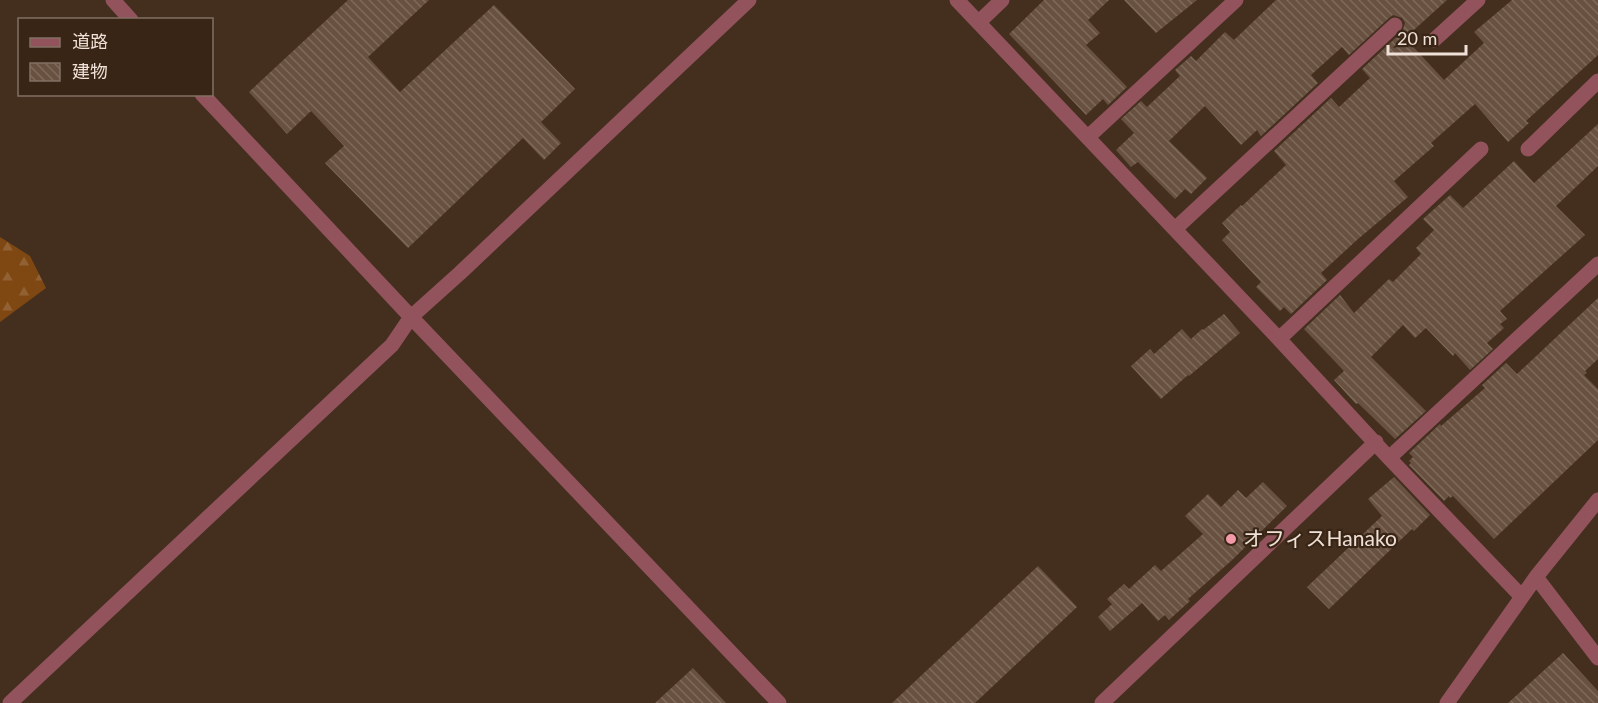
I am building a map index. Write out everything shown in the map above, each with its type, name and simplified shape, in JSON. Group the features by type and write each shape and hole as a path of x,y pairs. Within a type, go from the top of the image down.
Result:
{"street":[{"path":"113,0 129,18"},
{"path":"10,703 392,345 411,317 749,0"},
{"path":"957,0 1522,597"},
{"path":"979,22 1002,0"},
{"path":"1088,137 1236,0"},
{"path":"1434,40 1478,0"},
{"path":"1175,230 1395,25"},
{"path":"1528,149 1598,81"},
{"path":"204,96 779,703"},
{"path":"1279,339 1481,149"},
{"path":"1389,458 1598,264"},
{"path":"1102,703 1376,442"},
{"path":"1447,703 1536,577 1598,500"},
{"path":"1536,577 1598,658"}],"green space":[{"path":"0,237 30,256 46,288 0,322"}],"building":[{"path":"348,0 429,0 368,57 400,92 494,5 575,89 541,122 561,143 544,160 523,138 408,248 325,163 344,146 311,111 287,134 249,92"},
{"path":"1044,0 1109,0 1088,20 1100,33 1086,45 1127,87 1108,105 1103,99 1086,115 1009,34"},
{"path":"1124,0 1197,0 1156,33"},
{"path":"1276,0 1447,0 1405,38 1444,80 1484,43 1474,32 1512,0 1598,0 1598,55 1526,121 1529,123 1508,142 1475,104 1431,143 1434,146 1394,181 1408,197 1321,273 1327,280 1291,314 1284,307 1280,311 1256,287 1261,282 1222,240 1230,232 1222,223 1286,165 1274,151 1331,98 1339,107 1370,78 1362,69 1402,32 1405,23 1402,18 1393,15 1349,55 1342,47 1311,75 1318,83 1261,136 1257,130 1241,145 1205,106 1169,141 1207,178 1191,194 1185,189 1175,199 1138,162 1131,167 1116,150 1134,133 1121,119 1141,101 1147,107 1180,76 1175,70 1191,56 1196,61 1225,32 1234,40"},
{"path":"1598,124 1598,166 1556,206 1585,235 1500,311 1507,319 1500,324 1504,328 1487,343 1493,349 1470,370 1455,353 1453,356 1426,328 1415,338 1403,325 1371,357 1426,411 1395,439 1358,403 1356,404 1334,380 1344,371 1304,329 1340,295 1354,313 1389,279 1393,282 1421,254 1416,248 1434,230 1423,219 1450,195 1463,208 1514,161 1534,183"},
{"path":"1598,298 1598,359 1585,371 1587,373 1584,375 1598,389 1598,440 1494,539 1453,496 1450,498 1449,496 1444,501 1409,465 1413,457 1409,453 1440,424 1441,426 1485,388 1482,385 1506,363 1517,374"},
{"path":"1224,314 1240,333 1161,399 1131,366 1150,349 1154,354 1182,329 1191,339"},
{"path":"1394,477 1430,515 1414,531 1412,529 1329,609 1307,587 1382,516 1368,499"},
{"path":"1263,482 1287,506 1188,599 1190,601 1169,620 1165,615 1158,621 1142,603 1110,631 1098,617 1112,604 1107,599 1124,584 1129,589 1155,565 1161,571 1203,534 1185,516 1208,494 1221,507 1238,490 1246,498"},
{"path":"1038,566 1077,607 975,703 892,703"},
{"path":"1563,653 1598,691 1598,703 1508,703"},
{"path":"693,668 726,703 655,703"}],"place":[{"name":"オフィスHanako","path":"1231,539"}]}
